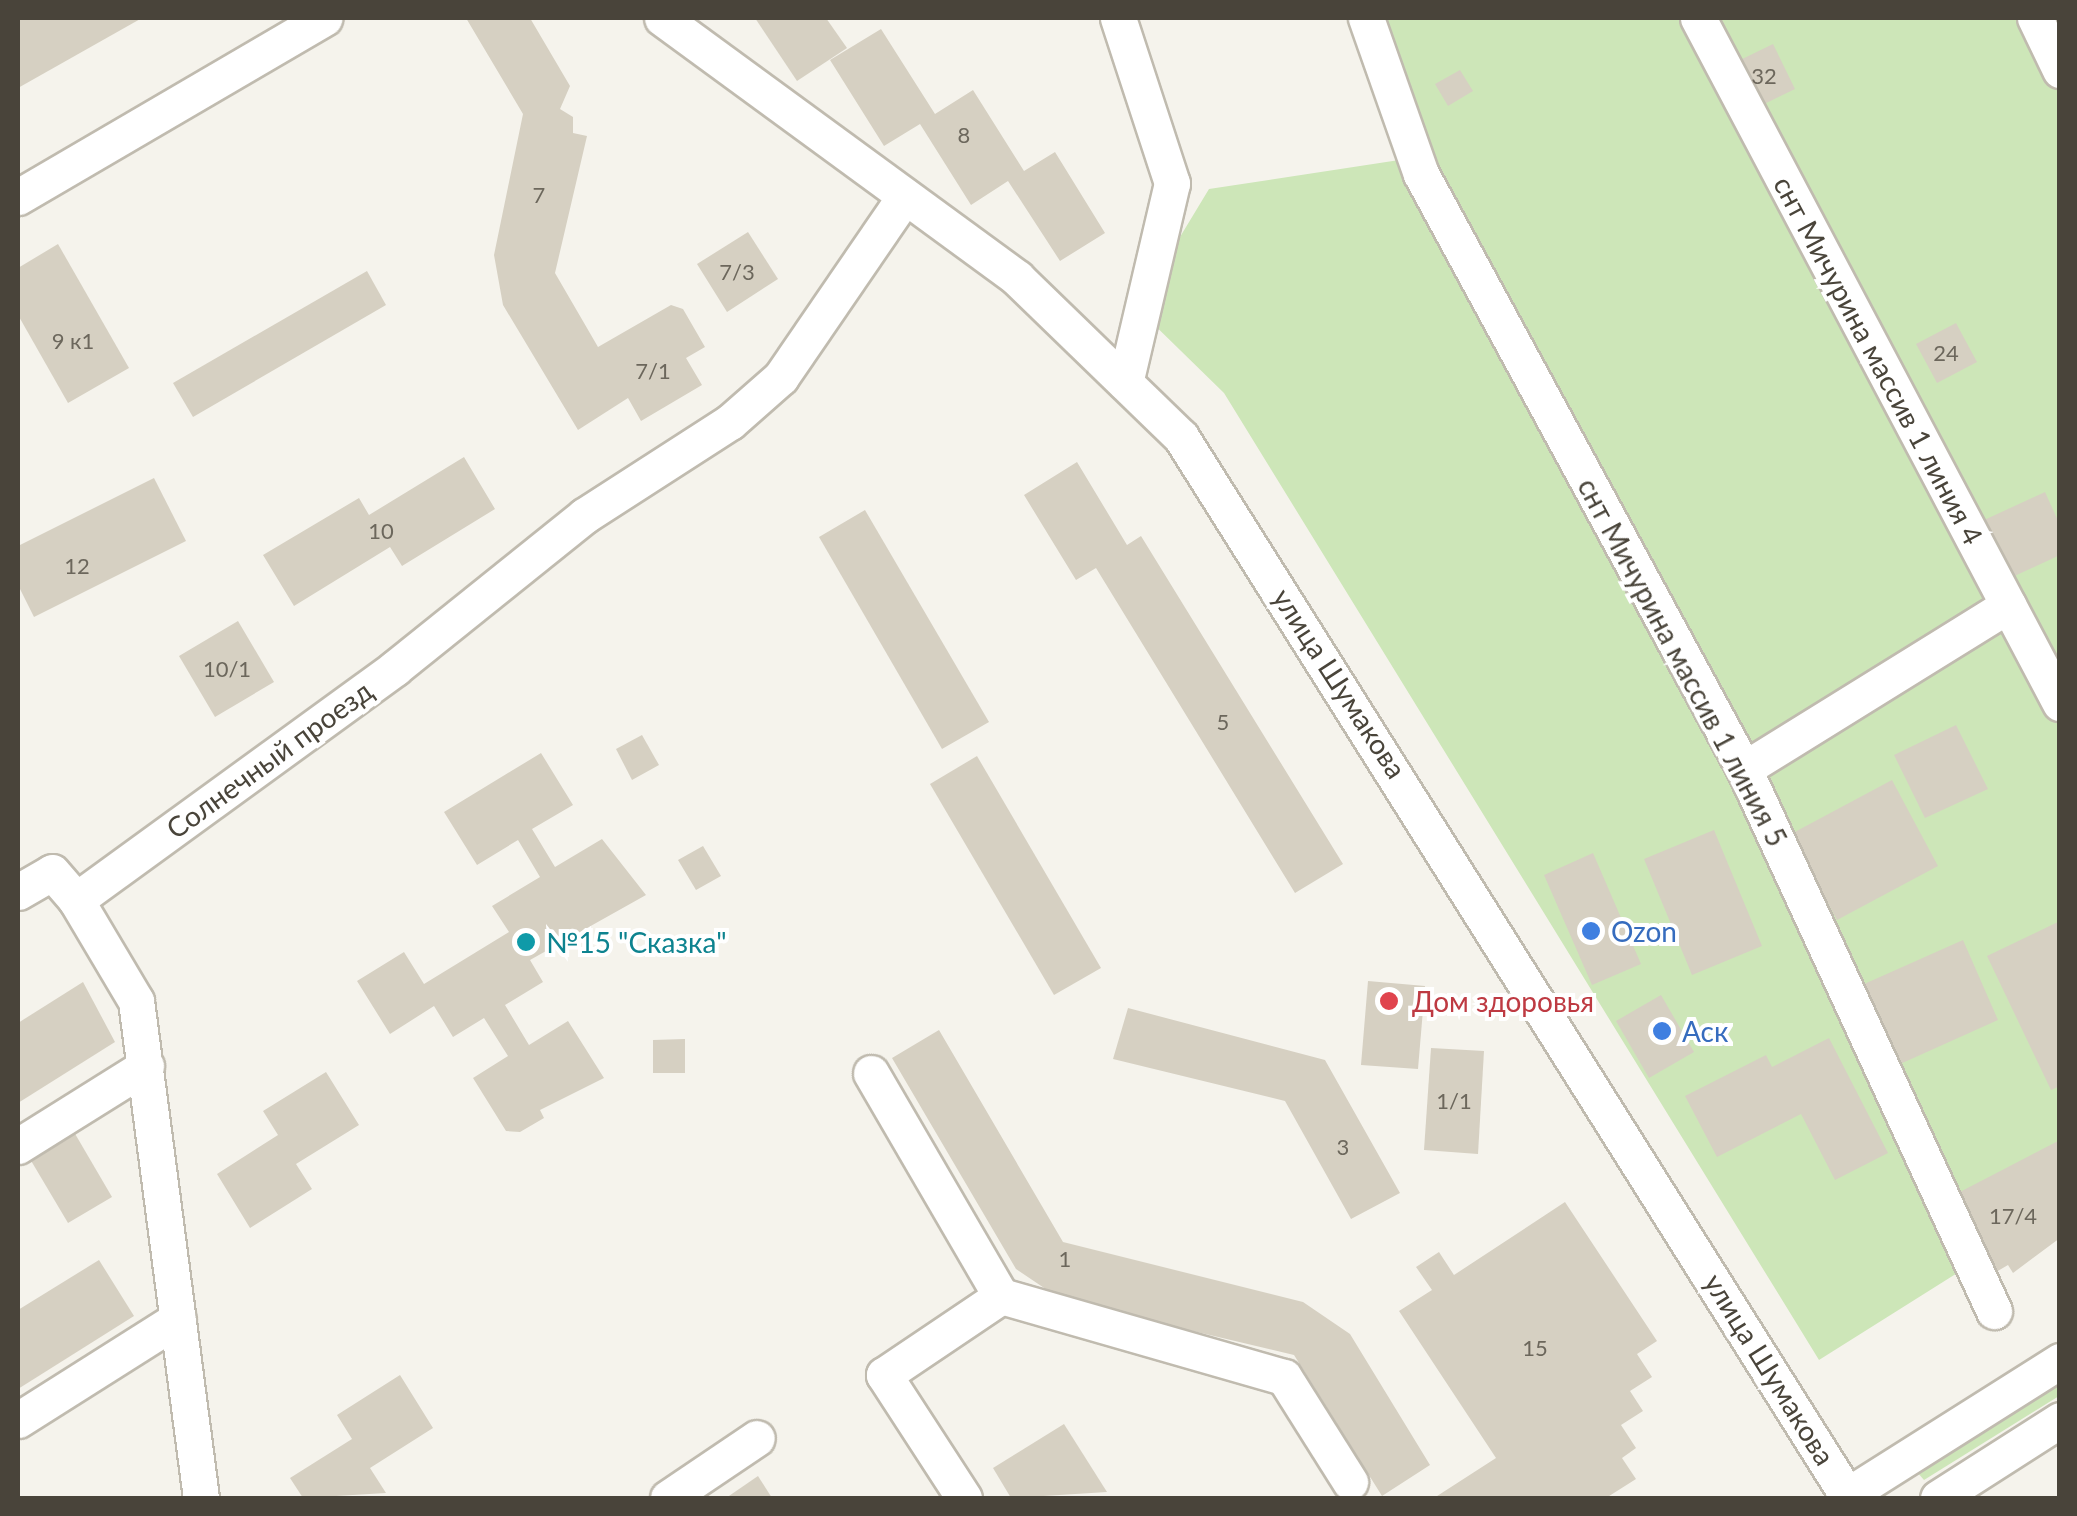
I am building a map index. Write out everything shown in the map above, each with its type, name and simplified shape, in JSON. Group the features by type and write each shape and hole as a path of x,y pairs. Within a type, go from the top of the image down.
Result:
{"street":[{"path":"18,196 324,18"},
{"name":"улица Шумакова","path":"662,18 1016,278 1181,437 1846,1498"},
{"path":"1118,18 1172,183 1125,383"},
{"name":"снт Мичурина массив 1 линия 5","path":"1366,18 1422,174 1744,769 1994,1311"},
{"name":"снт Мичурина массив 1 линия 4","path":"1698,18 2060,703"},
{"path":"2035,18 2060,70"},
{"name":"Солнечный проезд","path":"76,900 395,668 584,516 730,422 781,377 905,196"},
{"path":"1744,769 2008,604"},
{"path":"18,892 52,872 76,900 136,1001 201,1498"},
{"path":"18,1146 146,1066"},
{"path":"871,1073 1001,1296 1284,1377 1350,1482"},
{"path":"964,1498 884,1375 1001,1296"},
{"path":"18,1420 178,1320"},
{"path":"1846,1498 2060,1361"},
{"path":"1938,1498 2060,1420"},
{"path":"668,1498 757,1438"}],"green space":[{"path":"1373,18 2059,18 2059,1209 1819,1360 1224,393 1137,308 1209,189 1432,155"},
{"path":"2059,1381 2059,1396 1924,1480 1917,1472"}],"building":[{"path":"18,18 142,18 18,88"},
{"path":"466,18 530,18 570,86 560,109 573,117 573,133 587,136 555,273 598,347 671,305 683,309 705,347 686,358 702,385 641,421 628,398 578,430 503,305 494,255 523,114"},
{"path":"755,18 826,18 847,48 797,81"},
{"path":"881,29 935,114 973,90 1024,171 1055,152 1105,233 1060,261 1008,181 971,205 920,124 884,146 830,60"},
{"path":"1773,44 1795,89 1754,109 1732,64"},
{"path":"1460,70 1473,91 1448,106 1435,84"},
{"path":"748,232 778,279 727,312 697,264"},
{"path":"58,244 129,368 68,403 18,315 18,268"},
{"path":"367,271 386,305 193,417 173,383"},
{"path":"1956,323 1977,362 1937,383 1916,344"},
{"path":"464,457 495,509 402,566 390,547 294,606 263,555 359,498 369,515"},
{"path":"1077,462 1127,545 1141,536 1343,864 1295,893 1096,568 1076,580 1024,495"},
{"path":"154,478 186,541 34,617 18,585 18,546"},
{"path":"2045,492 2060,525 2060,555 2008,579 1982,521"},
{"path":"865,510 989,722 942,749 819,537"},
{"path":"238,621 274,682 215,717 179,656"},
{"path":"1956,725 1988,789 1925,818 1894,755"},
{"path":"642,735 659,765 632,780 616,749"},
{"name":"№15 \"Сказка\"","path":"541,753 573,805 532,829 555,867 602,839 646,895 530,960 543,982 505,1005 529,1045 568,1021 604,1078 540,1110 544,1118 520,1132 506,1131 473,1078 508,1056 484,1018 453,1037 434,1006 390,1034 357,981 404,952 424,984 509,932 492,906 540,877 518,840 477,865 444,812"},
{"path":"977,756 1101,968 1054,995 930,784"},
{"path":"1892,780 1938,866 1837,920 1791,834"},
{"path":"1714,830 1762,946 1692,975 1644,859"},
{"path":"703,846 721,876 696,890 678,860"},
{"path":"1593,853 1641,964 1592,985 1544,875"},
{"path":"2060,921 2060,1086 2051,1090 1987,956"},
{"path":"1963,940 1998,1020 1889,1069 1853,989"},
{"path":"1368,981 1425,986 1418,1069 1361,1065"},
{"path":"83,982 115,1042 18,1103 18,1023"},
{"path":"1661,995 1694,1052 1649,1078 1616,1021"},
{"path":"1128,1008 1325,1060 1400,1193 1351,1219 1285,1101 1113,1059"},
{"path":"939,1030 1063,1242 1303,1302 1350,1334 1430,1465 1382,1496 1294,1355 1062,1300 1016,1269 892,1058"},
{"path":"1829,1038 1888,1153 1835,1180 1801,1114 1717,1157 1685,1096 1766,1055 1772,1067"},
{"path":"685,1039 685,1073 653,1073 653,1040"},
{"path":"1431,1048 1484,1051 1478,1154 1424,1150"},
{"path":"326,1072 359,1125 296,1164 312,1189 250,1228 217,1174 278,1135 263,1111"},
{"path":"74,1132 112,1197 68,1223 30,1159"},
{"path":"2060,1140 2060,1238 2013,1273 2008,1265 1996,1272 1956,1194"},
{"path":"1565,1202 1657,1341 1637,1354 1652,1377 1630,1391 1643,1411 1621,1425 1636,1448 1622,1458 1636,1479 1606,1498 1434,1498 1496,1458 1399,1311 1432,1290 1416,1267 1439,1252 1454,1275"},
{"path":"99,1260 134,1316 18,1389 18,1310"},
{"path":"400,1375 433,1428 370,1468 386,1493 303,1498 290,1478 352,1439 337,1415"},
{"path":"1064,1424 1107,1492 1011,1498 993,1468"},
{"path":"758,1476 772,1498 726,1498"}],"place":[{"name":"Ozon","path":"1591,931"},
{"name":"№15 \"Сказка\"","path":"526,942"},
{"name":"Дом здоровья","path":"1389,1001"},
{"name":"Аск","path":"1662,1031"}]}
